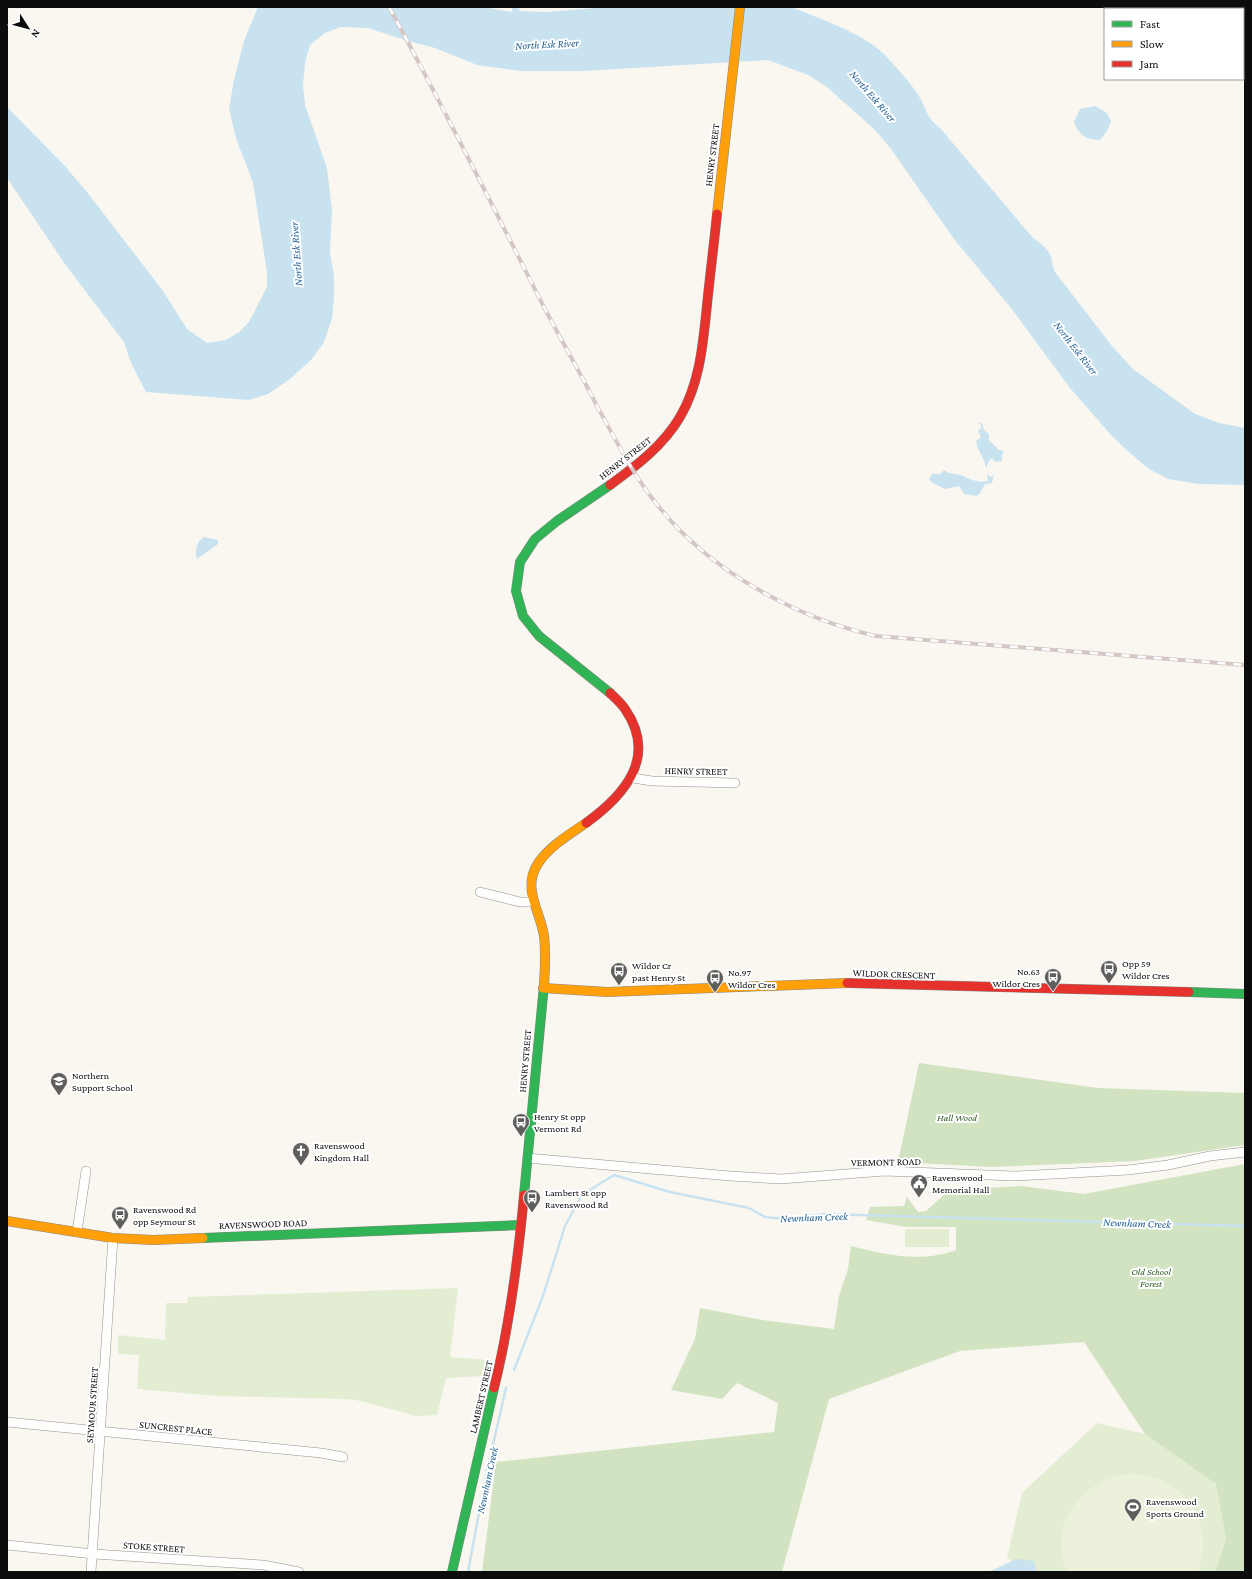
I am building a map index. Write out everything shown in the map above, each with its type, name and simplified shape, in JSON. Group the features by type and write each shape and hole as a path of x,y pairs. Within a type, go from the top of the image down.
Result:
{"street":[{"name":"HENRY STREET","path":"521,1225 543,988 545,940 532,902 530,885 535,868 546,852 614,801 626,789 633,778 638,753 638,742 632,720 613,695 547,643 528,624 518,602 517,577 520,563 525,552 540,533 651,454 672,431 689,399 695,382 703,341 740,7"},
{"name":"HENRY STREET","path":"633,778 652,781 735,783"},
{"path":"480,892 520,902 532,902"},
{"name":"WILDOR CRESCENT","path":"543,988 607,992 837,983 1245,994"},
{"name":"VERMONT ROAD","path":"527,1158 730,1176 781,1179 885,1171 1014,1176 1128,1170 1168,1165 1222,1154 1245,1152"},
{"path":"77,1232 86,1171"},
{"name":"RAVENSWOOD ROAD","path":"7,1221 113,1238 153,1240 521,1225"},
{"name":"LAMBERT STREET","path":"452,1572 466,1506 504,1348 518,1262 521,1225"},
{"name":"SEYMOUR STREET","path":"91,1572 94,1554 113,1238"},
{"name":"SUNCREST PLACE","path":"7,1422 321,1453 343,1457"},
{"name":"STOKE STREET","path":"7,1545 94,1554 262,1565 299,1572"}],"green space":[{"name":"Hall Wood","path":"919,1063 1098,1088 1245,1093 1245,1145 1135,1161 992,1167 898,1162"},
{"name":"Old School Forest","path":"1245,1164 1245,1572 1215,1572 1226,1539 1216,1484 1145,1434 1084,1342 960,1351 829,1399 782,1572 482,1572 496,1462 774,1432 778,1403 737,1383 722,1399 671,1390 695,1339 700,1308 762,1320 834,1329 839,1296 848,1269 851,1246 890,1255 917,1257 943,1254 956,1250 956,1227 906,1227 866,1220 870,1207 904,1206 907,1197 918,1212 926,1211 949,1190 1021,1186 1084,1194"},
{"path":"905,1229 949,1229 949,1247 905,1247"},
{"path":"458,1288 450,1357 488,1360 484,1376 446,1378 437,1415 416,1416 361,1401 347,1399 217,1396 137,1389 139,1355 118,1354 118,1335 165,1340 166,1303 187,1303 188,1297"},
{"path":"1097,1423 1145,1434 1216,1484 1226,1539 1215,1572 1030,1572 1007,1558 1022,1493"},
{"name":"Ravenswood Sports Ground","path":"1128,1474 1147,1476 1164,1482 1179,1491 1190,1503 1198,1518 1203,1535 1203,1553 1198,1572 1067,1572 1062,1555 1061,1538 1065,1522 1072,1508 1083,1495 1096,1485 1111,1478"}],"water":[{"name":"North Esk River","path":"258,7 483,7 512,12 512,7 518,7 520,11 547,12 608,7 792,7 853,33 876,47 909,82 923,103 932,121 940,128 1033,238 1044,246 1051,257 1055,272 1112,346 1133,369 1195,414 1219,423 1245,428 1245,485 1199,484 1168,479 1149,469 1130,453 1111,435 1070,388 1011,308 954,239 891,149 875,130 827,87 808,75 768,60 583,71 521,71 477,65 435,48 368,28 341,27 325,33 310,45 305,62 303,86 305,105 327,168 332,210 330,253 334,275 334,297 332,319 324,342 312,359 290,379 268,394 249,400 146,392 131,363 124,342 65,264 7,178 7,107 64,165 87,192 163,291 187,329 207,343 226,340 239,332 249,322 267,287 267,272 253,183 236,138 229,109 234,80 244,41"},
{"path":"1095,106 1107,113 1111,121 1107,131 1100,140 1087,138 1084,136 1078,130 1074,122 1080,109"},
{"path":"979,423 982,423 984,430 989,434 989,440 999,450 1004,451 1002,454 1002,461 995,462 993,459 990,459 986,468 976,441 981,437 978,431 982,427"},
{"path":"944,470 972,480 984,482 988,481 987,474 991,477 994,475 992,483 985,484 980,493 974,496 964,494 959,486 945,489 929,480 932,474 940,474"},
{"path":"204,537 218,540 218,544 197,559 197,546"},
{"path":"1016,1559 1034,1561 1036,1572 989,1572"}],"waterway":[{"name":"Newnham Creek","path":"514,1370 543,1296 565,1226 582,1195 614,1175 670,1192 749,1208 765,1217 786,1219 824,1214 1245,1226"},
{"name":"Newnham Creek","path":"468,1572 486,1475 506,1388"}],"railway":[{"path":"389,7 547,313 626,459 650,496 680,530 704,552 730,572 757,589 786,604 846,628 876,636 1245,665"}],"traffic: fast":[{"path":"610,485 557,521 535,539 520,562 516,591 523,616 539,636 610,693"},
{"path":"524,1195 544,985"},
{"path":"1189,992 1245,994"},
{"path":"203,1238 521,1225"},
{"path":"452,1572 494,1388"}],"traffic: slow":[{"path":"717,214 740,7"},
{"path":"544,985 545,942 542,926 533,899 532,880 534,871 539,862 549,851 586,823"},
{"path":"543,988 607,992 847,983"},
{"path":"7,1221 113,1238 153,1240 203,1238"}],"traffic: jam":[{"path":"610,485 639,463 666,437 687,404 700,363 717,214"},
{"path":"586,823 613,800 624,787 632,774 637,759 638,743 634,727 625,709 610,693"},
{"path":"847,983 1189,992"},
{"path":"494,1388 505,1340 513,1292 524,1195"}],"place":[{"name":"Opp 59 Wildor Cres","path":"1109,984"},
{"name":"Wildor Cr past Henry St","path":"619,986"},
{"name":"No.63 Wildor Cres","path":"1053,992"},
{"name":"No.97 Wildor Cres","path":"715,993"},
{"name":"Northern Support School","path":"59,1096"},
{"name":"Henry St opp Vermont Rd","path":"521,1137"},
{"name":"Ravenswood Kingdom Hall","path":"301,1166"},
{"name":"Ravenswood Memorial Hall","path":"919,1198"},
{"name":"Lambert St opp Ravenswood Rd","path":"532,1213"},
{"name":"Ravenswood Rd opp Seymour St","path":"120,1230"},
{"name":"Ravenswood Sports Ground","path":"1133,1522"}]}
